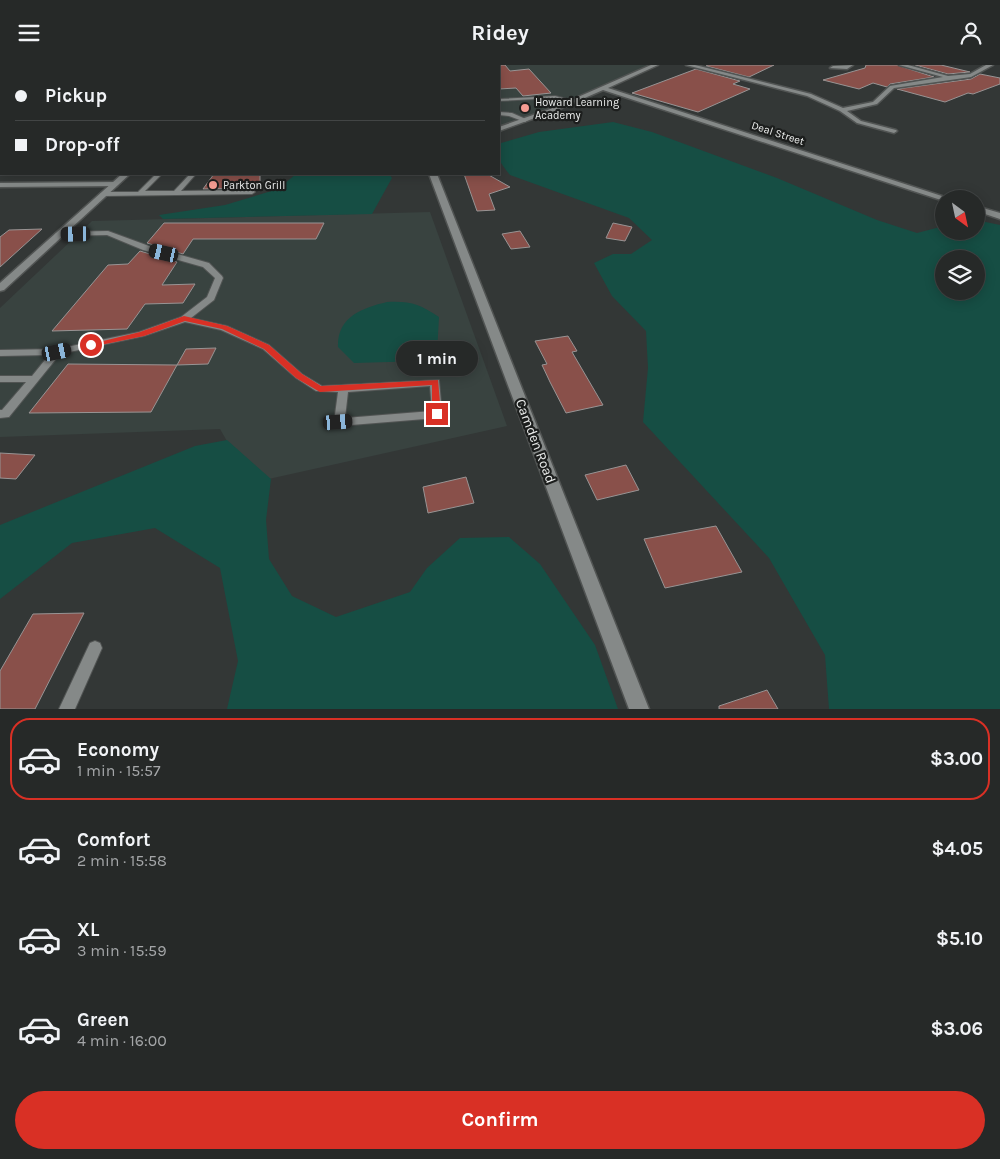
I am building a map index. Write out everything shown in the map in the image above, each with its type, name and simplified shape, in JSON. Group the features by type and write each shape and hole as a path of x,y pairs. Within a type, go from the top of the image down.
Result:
{"street":[{"path":"500,129 573,101 655,65"},
{"path":"689,65 809,95 842,110 859,122 894,131"},
{"path":"833,68 850,65"},
{"path":"902,65 955,79"},
{"path":"842,110 876,103 892,87 903,84 955,79 971,75 990,65"},
{"name":"Deal Street","path":"602,88 935,195"},
{"path":"0,288 125,175"},
{"name":"Camden Road","path":"433,175 639,709"},
{"path":"0,185 114,184"},
{"path":"985,211 1000,216"}],"lane":[{"path":"500,100 555,97 573,101"},
{"path":"500,114 525,120"},
{"path":"139,193 158,175"},
{"path":"176,193 192,175"},
{"path":"104,194 252,192"},
{"path":"0,353 57,352 142,334 184,319 211,298 219,278 206,265 146,248 108,233 59,234"},
{"path":"184,319 224,328 266,347 299,376 320,389 436,382 437,414 338,422 343,389"},
{"path":"0,414 6,414 57,352"},
{"path":"0,379 34,379"},
{"path":"67,709 95,648"}],"shaded area":[{"name":"Howard Learning Academy","path":"500,65 655,65 500,128"},
{"path":"430,212 507,426 251,483 220,429 0,437 0,308 92,221"}],"green space":[{"path":"613,122 652,132 777,178 877,220 917,233 935,228 935,240 985,240 985,222 1000,225 1000,709 829,709 825,655 769,558 643,422 648,368 646,331 612,296 594,263 613,254 631,254 652,240 629,218 510,175 500,160 501,143 539,132"},
{"path":"295,175 390,175 392,178 372,214 163,219 159,215 225,205 278,189"},
{"path":"387,302 414,304 439,317 437,353 424,361 354,363 338,347 339,337 346,321 360,311"},
{"path":"227,440 271,479 266,520 269,559 292,596 336,617 410,592 427,568 460,538 509,537 540,564 595,645 618,709 227,709 238,661 220,568 155,528 72,543 0,599 0,525 195,446"}],"building":[{"path":"500,65 505,65 510,71 529,69 551,93 523,96 516,88 500,89"},
{"path":"774,65 749,77 706,66"},
{"path":"866,65 897,65 934,77 890,84 887,87 873,83 859,89 823,80 865,68"},
{"path":"915,65 941,65 970,72 948,74"},
{"path":"696,69 740,81 733,84 750,89 698,112 632,93"},
{"path":"980,74 1000,78 1000,84 945,102 897,89 971,79"},
{"path":"213,175 260,175 260,188 203,189"},
{"path":"464,175 489,175 510,187 489,194 495,210 477,211"},
{"path":"164,223 324,223 316,239 193,239 183,254 147,243"},
{"path":"613,223 632,227 625,241 606,238"},
{"path":"42,229 0,267 0,237 9,230"},
{"path":"520,231 530,247 511,249 502,234"},
{"path":"140,251 177,262 162,285 195,284 183,303 145,304 127,329 52,331 108,265 128,264"},
{"path":"568,336 577,351 572,352 603,405 566,413 550,382 542,365 547,364 535,341"},
{"path":"216,348 208,364 177,365 186,349"},
{"path":"68,364 177,365 151,412 29,413"},
{"path":"0,453 35,455 16,479 0,478"},
{"path":"626,465 639,490 597,500 585,475"},
{"path":"466,477 474,503 428,513 423,487"},
{"path":"716,526 742,572 665,588 644,539"},
{"path":"84,613 35,709 0,709 0,671 33,614"},
{"path":"767,690 778,709 719,709 719,706"}],"place":[{"name":"Howard Learning Academy","path":"525,108"},
{"name":"Parkton Grill","path":"213,185"}],"route":[{"path":"91,345 142,334 184,319 224,328 266,347 299,376 320,389 436,382 437,414"}]}
